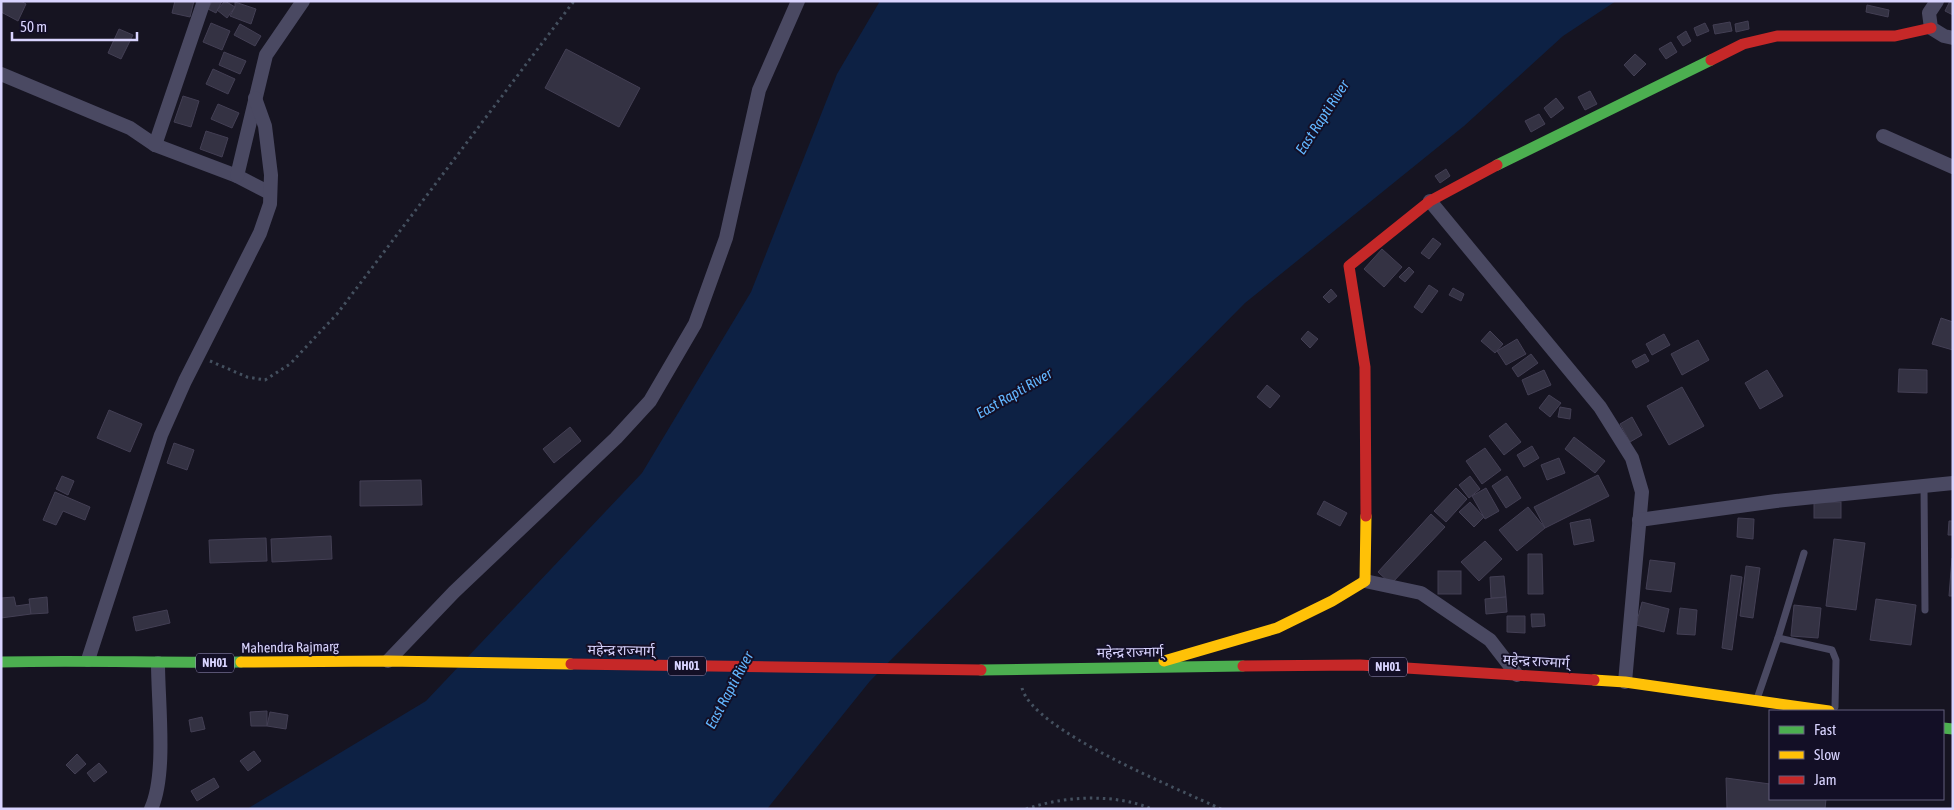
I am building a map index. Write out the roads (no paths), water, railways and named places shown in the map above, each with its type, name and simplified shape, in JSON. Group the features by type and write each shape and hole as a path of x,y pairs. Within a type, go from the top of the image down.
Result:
{"main road":[{"path":"1146,666 1277,628 1332,601 1365,581 1367,460 1365,367 1349,266 1430,201 1494,165 1743,44 1777,36 1895,36 1931,28"},
{"name":"Mahendra Rajmarg","path":"1,662 88,660 158,663 429,662"},
{"name":"महेन्द्र राज्मार्ग्","path":"429,662 944,670 1146,666 1360,665 1626,682 1822,710"}],"street":[{"path":"156,145 204,1"},
{"path":"236,176 266,55 303,1"},
{"path":"387,661 454,592 616,438 650,401 695,324 726,238 759,90 798,1"},
{"path":"1937,1 1929,12 1931,28 1944,36 1953,38"},
{"path":"1,74 130,128 156,145 236,176 270,193"},
{"path":"88,660 161,435 198,355 260,233 270,204 271,175 264,126 255,98"},
{"path":"1883,136 1953,167"},
{"path":"1430,201 1600,407 1632,458 1642,492 1626,682"},
{"path":"1639,520 1776,501 1953,483"},
{"path":"1365,581 1421,593 1490,640 1517,675"},
{"path":"151,809 158,794 158,663"}],"lane":[{"path":"1924,486 1925,610"},
{"path":"1756,701 1804,553"},
{"path":"1778,638 1832,650 1836,660 1835,710"}],"water":[{"name":"East Rapti River","path":"880,1 1616,1 1563,36 1464,126 1245,303 870,681 767,809 247,809 426,701 642,473 751,292 837,74"}]}
